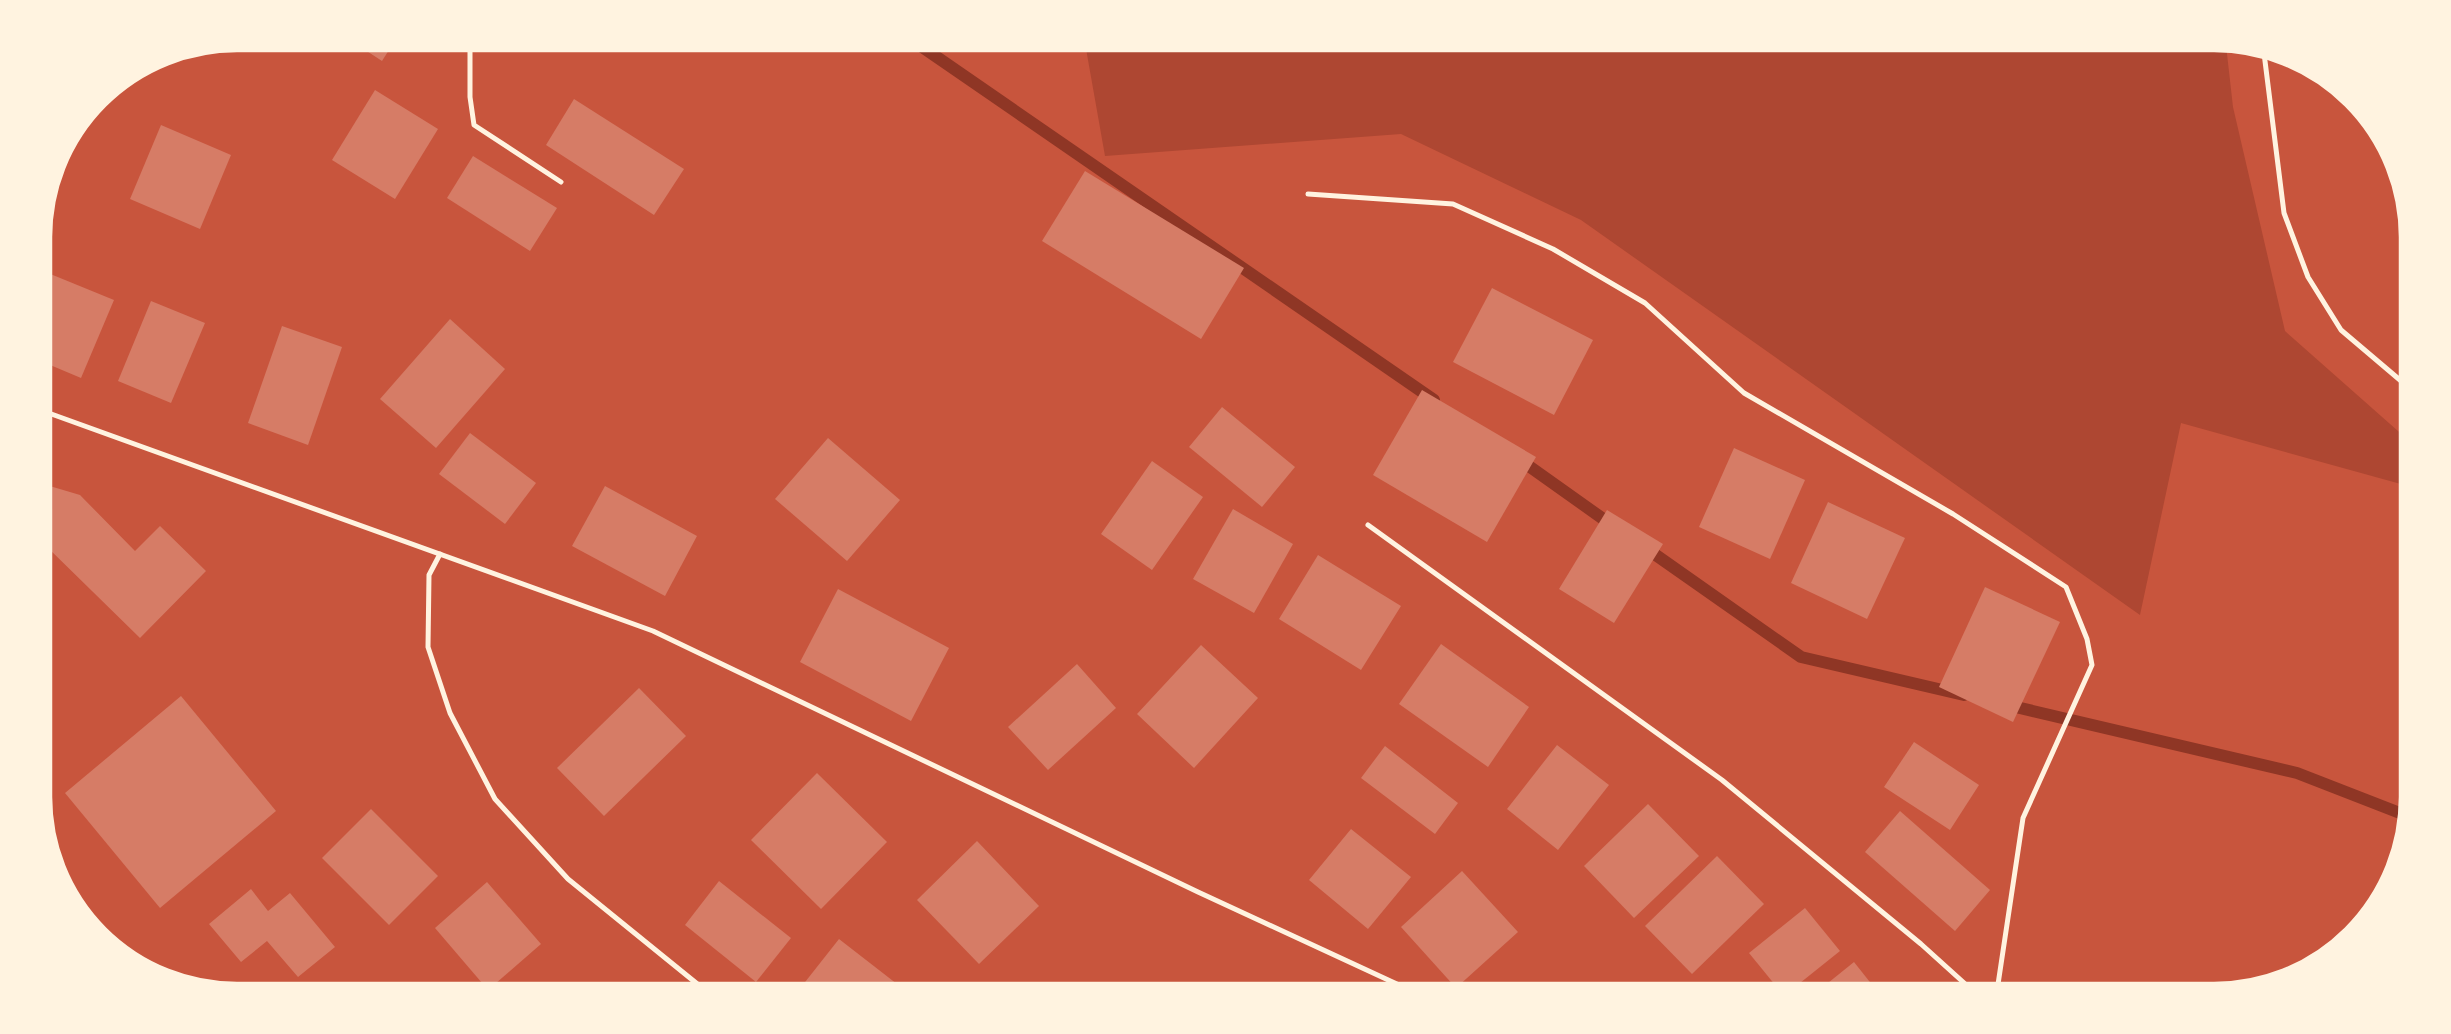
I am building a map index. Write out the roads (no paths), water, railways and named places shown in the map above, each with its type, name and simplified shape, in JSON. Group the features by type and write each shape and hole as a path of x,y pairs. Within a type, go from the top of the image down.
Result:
{"street":[{"path":"470,51 470,98 474,125 561,182"},
{"path":"2265,59 2284,213 2308,277 2341,330 2400,380"},
{"path":"1308,194 1453,204 1553,249 1645,303 1744,393 1953,514 2066,587 2086,639 2092,665 2023,818 1999,983"},
{"path":"51,414 653,631 1207,896 1395,983"},
{"path":"1368,525 1722,780 1921,944 1964,983"},
{"path":"440,554 429,575 428,647 450,713 495,799 568,879 696,983"}],"waterway":[{"path":"928,51 1434,400"},
{"path":"1516,457 1616,528"},
{"path":"1643,546 1801,657 1964,695"},
{"path":"2003,704 2297,773 2399,813"}]}
